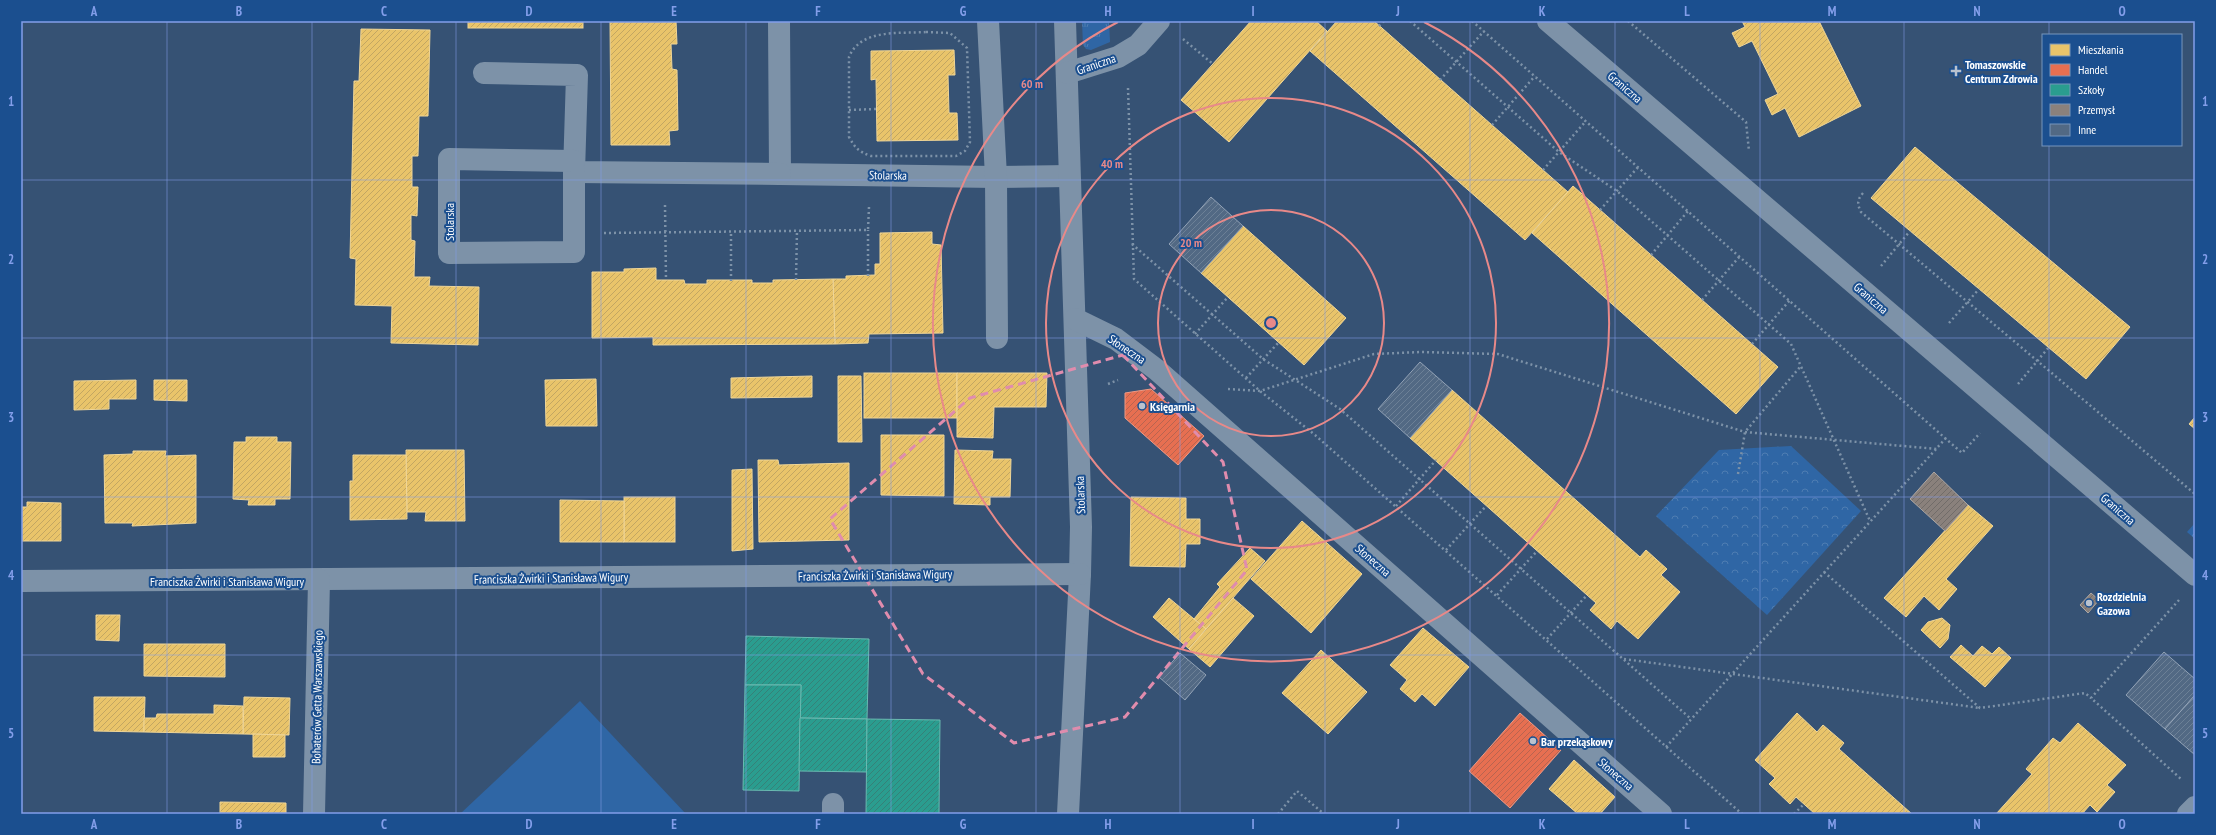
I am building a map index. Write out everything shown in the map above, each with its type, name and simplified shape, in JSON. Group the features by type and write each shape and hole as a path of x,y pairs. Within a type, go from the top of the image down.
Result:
{"street":[{"path":"778,21 780,174"},
{"path":"988,21 996,178 997,338"},
{"name":"Stolarska","path":"1065,21 1075,320 1080,574 1068,814"},
{"name":"Graniczna","path":"1067,73 1118,57 1138,45 1159,21"},
{"name":"Graniczna","path":"1548,21 2195,575"},
{"name":"Stolarska","path":"484,73 577,75 574,166 574,252 449,253 449,159 574,166 780,174 996,178 1069,176"},
{"name":"Słoneczna","path":"1075,320 1116,339 1157,370 1661,814"},
{"name":"Franciszka Żwirki i Stanisława Wigury","path":"21,581 1080,574"},
{"name":"Bohaterów Getta Warszawskiego","path":"314,814 319,580"},
{"path":"2188,814 2195,807"}],"path":[{"path":"1379,26 1384,21"},
{"path":"1410,21 1559,152 1617,191 1791,344 1870,521"},
{"path":"1472,21 1639,166 1962,452 1982,431"},
{"path":"1440,80 1484,31"},
{"path":"926,32 950,33 967,48 970,142 965,151 956,156 871,156 862,153 854,148 849,137 849,110 849,57 853,48 859,42 870,36 926,32"},
{"path":"1181,36 1213,64"},
{"path":"1118,57 1127,75 1134,279 1260,391 1315,435 1396,506 1742,814"},
{"path":"1492,125 1535,76"},
{"path":"849,110 876,109"},
{"path":"1543,170 1586,121"},
{"path":"1600,210 1639,166"},
{"path":"1863,193 1858,198 1857,205 1861,212 2195,494"},
{"path":"664,198 666,280"},
{"path":"868,276 869,200"},
{"path":"1651,255 1688,210"},
{"path":"796,280 797,230"},
{"path":"603,233 868,230"},
{"path":"730,280 732,231"},
{"path":"1876,271 1910,231"},
{"path":"1132,244 1263,359 1293,380 1340,409 1691,719"},
{"path":"1702,300 1740,256"},
{"path":"1944,329 1979,289"},
{"path":"1196,334 1228,297"},
{"path":"1752,344 1790,300"},
{"path":"1246,378 1278,343"},
{"path":"2014,389 2049,347"},
{"path":"1221,389 1260,391 1374,354 1421,352 1498,354 1745,432 1833,438 1936,448"},
{"path":"1738,474 1745,432 1800,367"},
{"path":"1108,391 1108,383 1122,378"},
{"path":"1666,747 1946,438"},
{"path":"1396,506 1436,460"},
{"path":"1446,550 1486,506"},
{"path":"1496,595 1537,551"},
{"path":"1824,572 1980,708"},
{"path":"1547,640 1587,595"},
{"path":"2091,698 2184,595"},
{"path":"1623,659 1980,708 2085,693 2185,783"},
{"path":"1278,814 1297,791 1324,814"},
{"path":"1794,814 1804,804"}],"highlighted area":[{"path":"1123,355 1223,462 1247,570 1125,717 1014,743 923,674 830,519 970,398"}],"green space":[{"path":"1082,21 1109,21 1110,42 1091,50 1086,49 1083,45"},
{"path":"1791,446 1861,511 1767,615 1656,516 1719,450"},
{"path":"2195,523 2195,539 2187,532"},
{"path":"580,701 686,814 460,814"}],"building: Mieszkania":[{"path":"468,21 583,21 583,28 468,28"},
{"path":"610,21 676,21 677,44 671,44 672,69 677,70 678,130 669,131 670,145 611,145"},
{"path":"1251,21 1316,21 1327,31 1229,142 1181,100"},
{"path":"1337,21 1374,21 1568,192 1525,240 1310,51"},
{"path":"1742,21 1819,21 1861,106 1799,137 1785,108 1772,115 1765,100 1778,94 1752,41 1739,47 1732,33 1745,27"},
{"path":"361,29 430,30 428,116 419,116 418,156 412,156 412,187 418,187 417,216 411,215 411,240 415,241 414,277 430,277 429,286 479,287 478,345 391,343 392,306 355,305 356,259 350,258 354,81 359,81"},
{"path":"954,50 955,75 948,75 949,113 957,113 958,140 877,141 876,79 871,80 871,51"},
{"path":"1915,147 2130,327 2086,379 1871,198"},
{"path":"1573,186 1778,367 1736,414 1532,233"},
{"path":"1243,226 1346,318 1304,365 1201,273"},
{"path":"932,232 932,244 941,245 943,333 869,334 868,343 835,344 833,279 846,279 846,276 875,275 875,264 880,264 880,233"},
{"path":"656,268 656,280 684,280 685,284 707,284 707,280 752,280 752,283 773,283 773,280 833,279 835,344 653,345 653,337 592,338 592,272 624,272 624,269"},
{"path":"864,373 957,373 957,418 864,418"},
{"path":"957,373 1047,373 1046,407 994,407 993,438 957,437"},
{"path":"812,376 812,397 731,398 731,378"},
{"path":"838,376 861,376 862,442 838,442"},
{"path":"596,379 597,426 546,426 545,380"},
{"path":"136,380 136,399 109,399 109,409 74,410 74,381"},
{"path":"154,380 187,380 187,401 154,400"},
{"path":"1452,390 1640,557 1646,550 1667,569 1661,575 1680,592 1638,639 1617,621 1611,629 1590,610 1596,603 1410,438"},
{"path":"2195,417 2195,429 2189,424"},
{"path":"881,435 944,435 944,496 881,495"},
{"path":"246,437 277,437 277,442 291,442 290,499 275,499 275,505 248,505 249,500 233,499 234,442 246,442"},
{"path":"406,450 464,450 465,521 425,521 426,512 407,512"},
{"path":"955,450 993,451 992,459 1011,459 1010,497 990,497 990,505 954,504"},
{"path":"133,451 166,451 165,456 196,455 196,523 132,526 133,523 105,523 104,455 133,454"},
{"path":"353,455 406,455 407,519 350,520 350,481 353,481"},
{"path":"758,460 778,460 779,465 849,463 849,540 759,542"},
{"path":"752,469 753,549 732,551 732,470"},
{"path":"624,497 675,497 675,542 624,542"},
{"path":"1131,497 1186,498 1186,519 1200,519 1200,544 1186,544 1185,567 1130,566"},
{"path":"560,500 624,501 624,542 560,542"},
{"path":"27,502 61,503 61,541 21,541 21,507 27,507"},
{"path":"1968,505 1993,526 1946,579 1957,589 1939,610 1924,596 1906,617 1884,598"},
{"path":"1302,521 1362,574 1311,633 1251,579"},
{"path":"1250,548 1265,561 1206,629 1194,619 1220,587 1217,584"},
{"path":"1169,598 1206,629 1189,649 1153,617"},
{"path":"1233,598 1254,616 1210,667 1189,649"},
{"path":"96,615 120,615 119,641 96,640"},
{"path":"1942,618 1950,625 1948,639 1940,648 1921,630 1928,622"},
{"path":"1423,628 1469,667 1435,706 1422,694 1415,702 1400,689 1407,680 1390,665"},
{"path":"144,644 225,644 225,677 144,676"},
{"path":"1961,645 1973,656 1982,646 1992,654 1999,647 2011,658 1985,687 1950,657"},
{"path":"1321,650 1367,692 1328,734 1282,693"},
{"path":"94,697 145,697 144,732 94,731"},
{"path":"244,697 290,698 289,735 243,734"},
{"path":"214,705 243,706 243,734 144,732 144,718 156,718 157,714 214,714"},
{"path":"1797,713 1817,732 1823,725 1844,743 1839,749 1912,814 1815,814 1796,797 1790,804 1769,784 1775,778 1755,760"},
{"path":"2078,723 2126,765 2107,785 2115,792 2097,812 2090,805 2082,814 1996,814 2032,774 2026,769 2053,738 2060,743"},
{"path":"253,734 285,735 285,757 253,757"},
{"path":"1574,760 1615,797 1600,814 1578,814 1549,789"},
{"path":"220,802 286,803 286,814 220,814"}],"building: Handel":[{"path":"1151,389 1204,436 1178,465 1125,418 1125,393"},
{"path":"1520,713 1561,750 1510,808 1469,771"}],"building: Szkoły":[{"path":"746,636 869,639 867,719 800,718 801,685 745,685"},
{"path":"745,685 801,685 799,791 743,790"},
{"path":"800,718 867,719 867,772 799,771"},
{"path":"867,719 940,720 939,814 866,814"}],"building: Przemysł":[{"path":"1934,472 1968,505 1945,531 1910,499"},
{"name":"Rozdzielnia Gazowa","path":"2091,593 2099,600 2088,613 2080,605"}],"building: Inne":[{"path":"1211,197 1243,226 1201,273 1169,244"},
{"path":"1420,362 1452,390 1410,438 1378,409"},
{"path":"2164,652 2195,679 2195,695 2165,729 2126,695"},
{"path":"1180,653 1206,675 1185,700 1159,677"},
{"path":"2195,695 2195,755 2165,729"}],"place":[{"name":"Tomaszowskie Centrum Zdrowia","path":"1956,71"},
{"name":"Księgarnia","path":"1142,406"},
{"name":"Rozdzielnia Gazowa","path":"2089,603"},
{"name":"Bar przekąskowy","path":"1533,741"}]}
